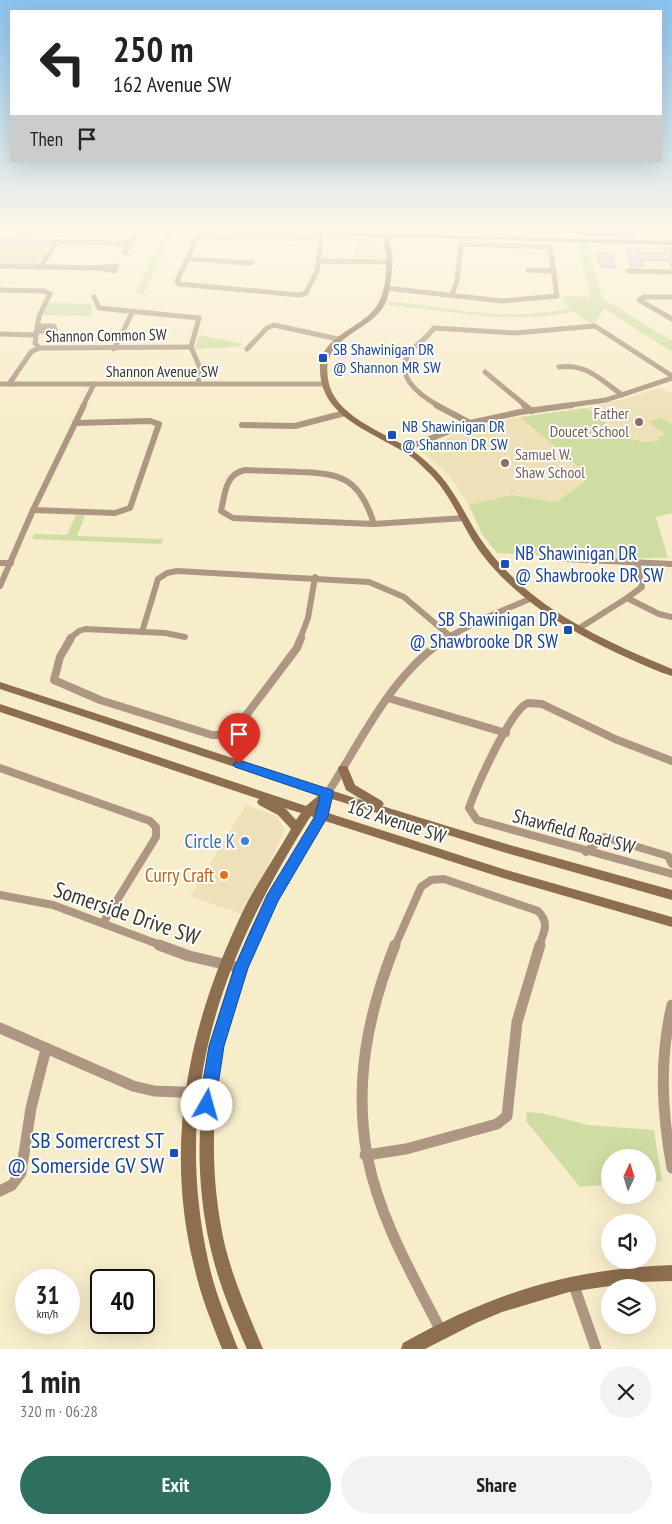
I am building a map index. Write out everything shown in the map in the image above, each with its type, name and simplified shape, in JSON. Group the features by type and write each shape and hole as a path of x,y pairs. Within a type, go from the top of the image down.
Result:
{"main road":[{"path":"386,291 384,300 378,310 338,339 325,362 324,384 333,399 345,413 404,449 444,483 472,535 492,561 532,598 578,629 617,650 672,673"},
{"name":"162 Avenue SW","path":"0,685 327,794 672,895"},
{"name":"162 Avenue SW","path":"0,708 308,812 472,864 672,922"},
{"path":"343,769 350,787 358,794 401,816"},
{"path":"236,787 282,812 297,829"},
{"path":"230,1349 211,1300 193,1226 186,1147 190,1093 201,1037 225,964 258,894 297,829 308,812 327,794"},
{"path":"255,1349 231,1291 211,1210 206,1158 208,1093 216,1046 241,968 272,899 322,816 327,794"},
{"path":"409,1349 441,1330 506,1302 573,1283 613,1277 672,1273"}],"street":[{"path":"39,348 35,342 36,331 41,310 50,294 42,291"},
{"path":"250,291 297,295 306,293 307,291"},
{"path":"414,291 515,301 557,296 558,291"},
{"path":"452,295 453,291"},
{"path":"94,297 100,309 198,318 200,320 191,347 200,368 198,382"},
{"path":"672,297 644,297 639,300 672,319"},
{"path":"114,349 133,311"},
{"path":"247,349 267,328 274,325 338,339"},
{"path":"470,422 420,395 406,380 404,367 407,358 413,350 427,340 434,328 515,334 596,327 672,377"},
{"path":"0,334 36,331"},
{"name":"Shannon Common SW","path":"9,384 31,352 39,348 191,347"},
{"path":"559,367 576,365 582,367 622,395"},
{"path":"485,372 532,410"},
{"path":"404,449 470,422 532,410 579,405 622,395 672,377"},
{"name":"Shannon Avenue SW","path":"0,384 198,382 283,385 324,384"},
{"path":"0,586 6,568 94,384"},
{"path":"242,425 276,428 302,427 345,413"},
{"path":"33,510 116,513 130,508 160,424 150,421 75,423"},
{"path":"374,524 367,504 357,491 339,475 328,473 236,471 230,476 221,511 224,515 233,518 374,524 464,518"},
{"path":"543,558 672,564"},
{"path":"578,629 642,587 637,562"},
{"path":"0,563 6,568"},
{"path":"142,632 158,578 167,572 314,577 356,580 387,587 413,602 450,636"},
{"path":"185,637 142,632 85,630 72,634 54,674 55,682 60,686 212,735 226,735 235,730 296,648 308,618 314,577"},
{"path":"327,794 388,698 415,664 450,636 532,598"},
{"path":"627,598 672,618"},
{"path":"388,698 506,733 521,707 536,702 615,739 672,760"},
{"name":"Shawfield Road SW","path":"506,733 470,803 471,814 477,820 586,852 672,874"},
{"path":"0,768 150,821 156,827 156,837 104,923"},
{"path":"586,852 604,837 668,856 672,864"},
{"path":"365,1155 406,1148 497,1124 506,1116 510,1104 517,1022 528,980 546,926 544,917 534,908 444,879 431,880 421,887 387,963 365,1046 360,1088 360,1112 365,1155 385,1217 441,1330"},
{"name":"Somerside Drive SW","path":"0,895 53,905 189,956 241,968"},
{"path":"672,1005 663,1063 672,1168"},
{"path":"0,1028 133,1086 154,1091 208,1093"},
{"path":"0,1191 12,1185 21,1173 31,1108 46,1049"},
{"path":"573,1283 596,1349"}],"shaded area":[{"name":"Father Doucet School","path":"660,387 672,394 672,436 652,442 631,439 586,408 628,398"},
{"name":"Samuel W. Shaw School","path":"520,417 581,469 584,482 556,502 511,495 469,505 449,475 421,451 475,426"},
{"path":"246,805 276,816 285,830 244,915 190,896"}],"green space":[{"path":"136,291 145,291 143,295 135,294"},
{"path":"590,291 600,291 602,298 672,341 672,352 604,308 595,323 589,323 575,312 538,317 496,317 388,305 388,302 473,312 510,314 546,312 570,308 560,298 565,296 591,297"},
{"path":"48,303 92,304 91,316 42,315"},
{"path":"199,335 244,344 236,347 195,349"},
{"path":"586,408 620,433 639,441 659,440 657,438 665,434 648,422 661,418 672,424 672,513 656,517 668,558 592,558 497,553 482,534 469,505 511,495 556,502 584,482 581,469 520,417"},
{"path":"76,515 85,515 77,536 163,539 161,544 32,539 34,534 67,535"},
{"path":"527,1112 541,1113 588,1125 654,1130 662,1181 656,1181 656,1149 601,1149 601,1185 580,1187 526,1121"}],"place":[{"name":"SB Shawinigan DR @ Shannon MR SW","path":"323,358"},
{"name":"Father Doucet School","path":"639,422"},
{"name":"NB Shawinigan DR @ Shannon DR SW","path":"392,435"},
{"name":"Samuel W. Shaw School","path":"505,463"},
{"name":"NB Shawinigan DR @ Shawbrooke DR SW","path":"505,564"},
{"name":"SB Shawinigan DR @ Shawbrooke DR SW","path":"568,630"},
{"name":"Circle K","path":"245,841"},
{"name":"Curry Craft","path":"224,875"},
{"name":"SB Somercrest ST @ Somerside GV SW","path":"174,1153"}],"route":[{"path":"207,1105 216,1046 241,968 272,899 322,816 327,794 239,764"}]}
